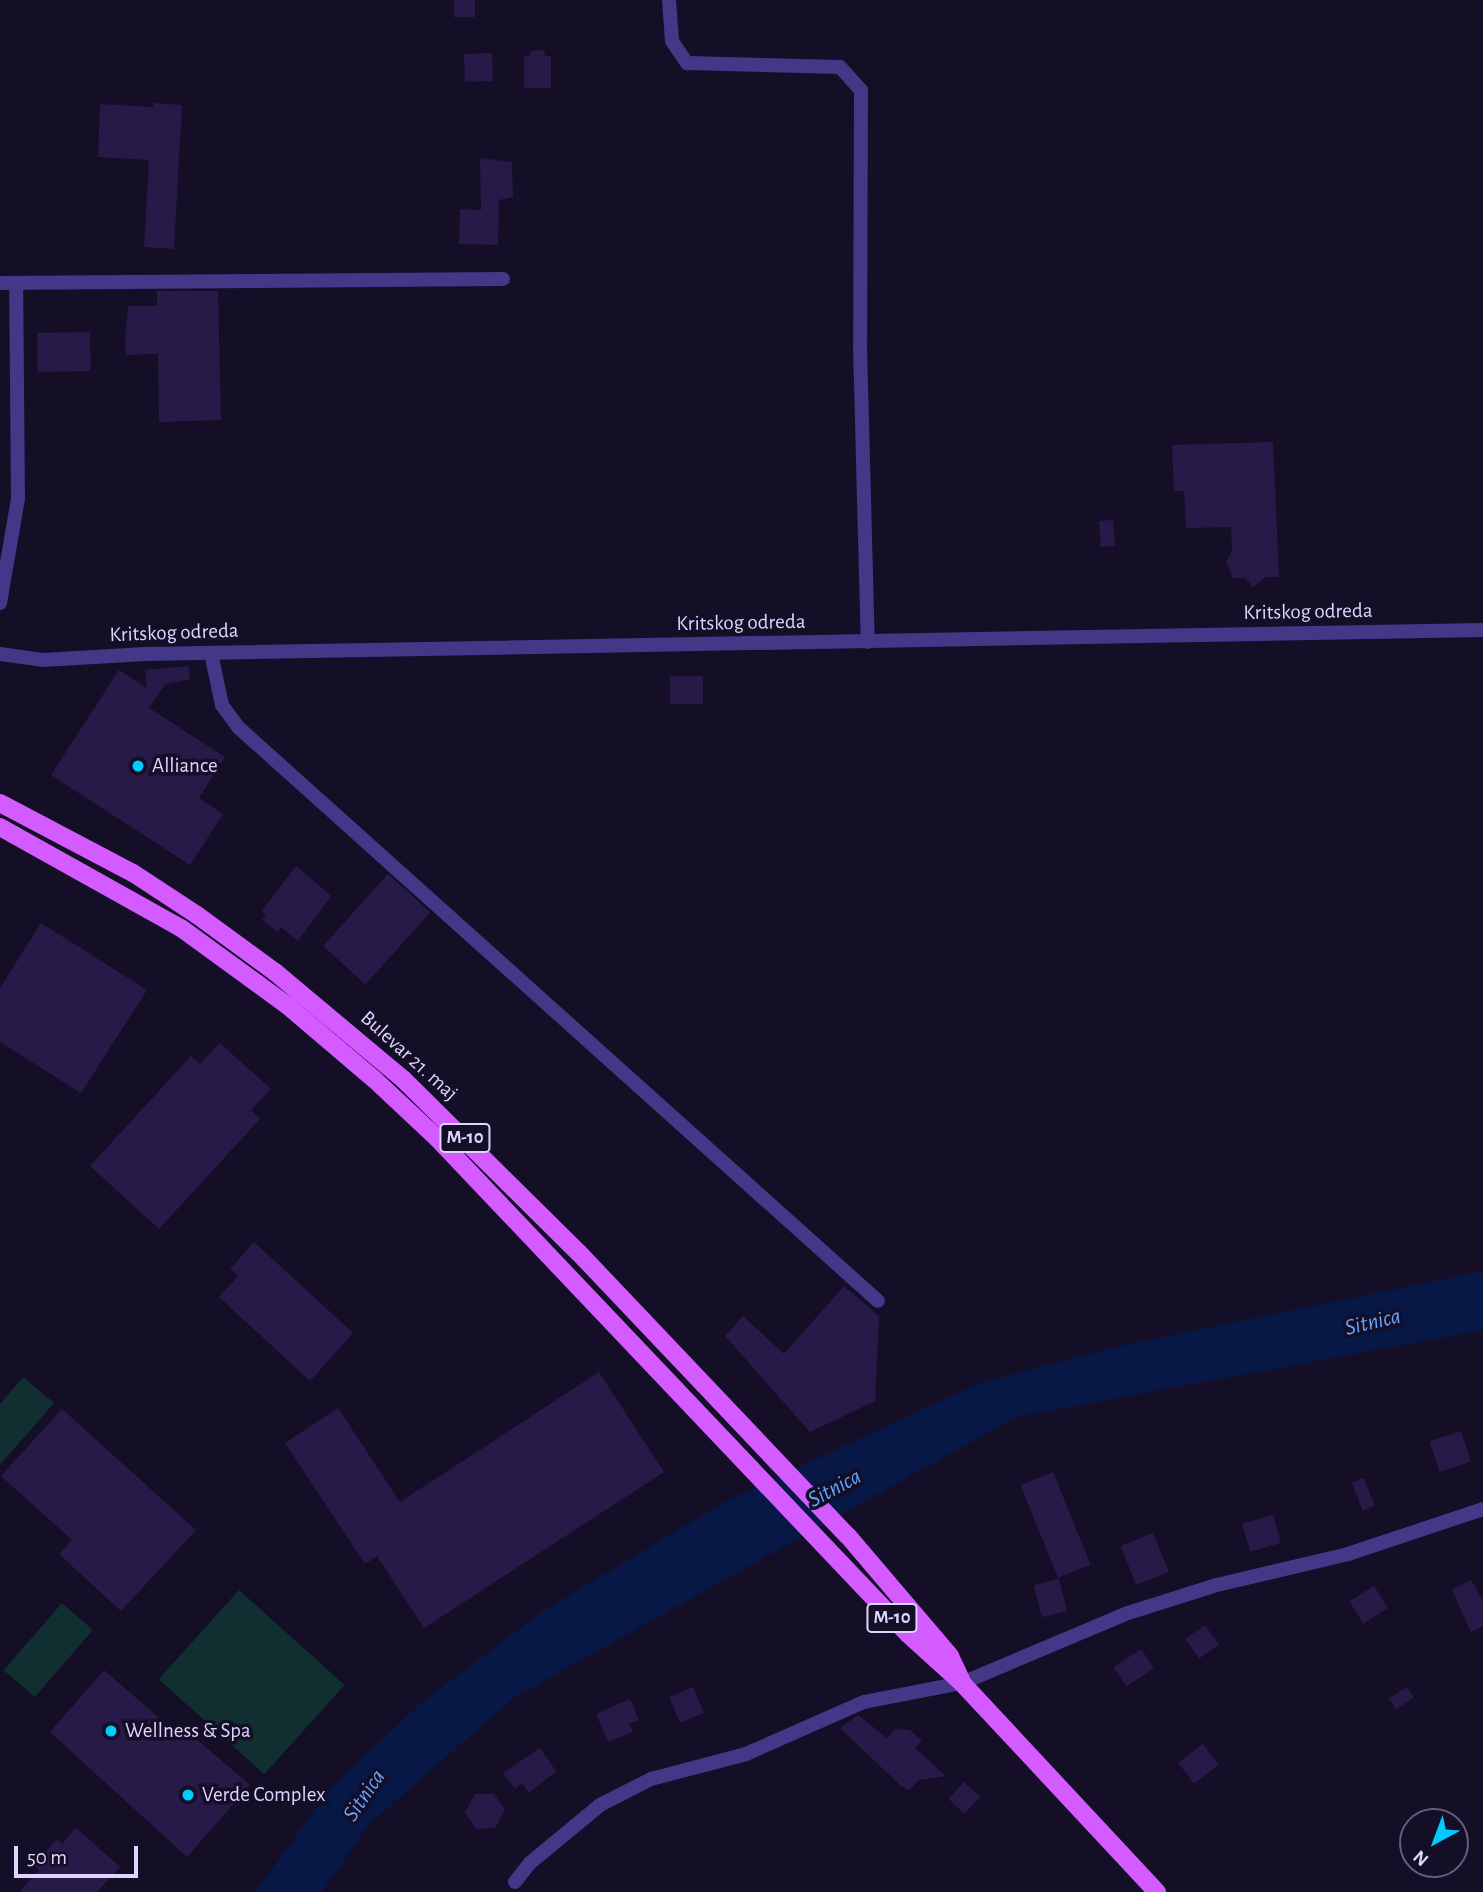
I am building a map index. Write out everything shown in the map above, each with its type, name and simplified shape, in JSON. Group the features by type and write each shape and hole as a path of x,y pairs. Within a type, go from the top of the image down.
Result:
{"main road":[{"name":"Bulevar 21. maj","path":"0,803 133,873 224,934 332,1017 461,1135 848,1536 950,1656 962,1683"},
{"name":"Bulevar 21. maj","path":"0,827 181,928 315,1028 437,1138 936,1663 962,1683"},
{"name":"M-10","path":"962,1683 1157,1892"}],"street":[{"path":"669,0 672,41 687,62 840,67 861,90 860,346 868,642"},
{"path":"0,283 503,279"},
{"path":"0,603 18,499 16,283"},
{"name":"Kritskog odreda","path":"0,654 43,660 211,653 1483,630"},
{"path":"211,653 222,705 239,728 878,1301"},
{"path":"515,1882 563,1833 626,1790 746,1754 864,1702 962,1683 1128,1613 1217,1585 1348,1554 1483,1509"}],"green space":[{"path":"23,1377 54,1403 0,1465 0,1404"},
{"path":"239,1590 345,1685 264,1774 159,1679"},
{"path":"62,1603 93,1630 35,1697 4,1670"}],"water":[{"name":"Sitnica","path":"1483,1271 1483,1330 1016,1417 515,1697 368,1825 322,1892 256,1892 330,1788 420,1704 542,1612 726,1501 977,1384 1119,1346"}],"building":[{"path":"454,0 475,0 475,17 454,17"},
{"path":"544,50 545,56 551,56 551,88 524,88 524,56 530,56 530,51"},
{"path":"492,53 493,81 465,82 464,54"},
{"path":"153,103 182,105 174,249 144,247 149,160 98,157 100,104 153,107"},
{"path":"480,158 512,162 513,197 499,200 498,245 459,244 460,209 481,210"},
{"path":"157,291 218,291 221,420 159,422 158,354 126,355 125,339 128,306 157,306"},
{"path":"90,332 91,371 38,372 37,333"},
{"path":"1273,442 1279,577 1266,577 1253,587 1245,578 1233,578 1226,562 1232,551 1231,527 1186,528 1184,491 1174,491 1172,445"},
{"path":"1113,520 1115,546 1101,547 1099,521"},
{"name":"Alliance","path":"189,666 190,679 165,684 149,708 225,757 199,798 223,814 190,865 51,775 119,670 147,688 145,670"},
{"path":"670,676 703,676 703,704 670,704"},
{"path":"296,866 331,896 298,941 281,927 277,932 262,919 266,915 262,911"},
{"path":"388,874 430,912 365,984 323,946"},
{"path":"41,923 147,990 81,1093 0,1042 0,988"},
{"path":"220,1043 271,1089 251,1110 260,1119 159,1229 90,1166 191,1056 200,1064"},
{"path":"254,1242 353,1333 310,1381 219,1297 238,1276 230,1269"},
{"path":"844,1286 879,1316 875,1401 810,1432 725,1336 743,1316 784,1354"},
{"path":"599,1372 664,1472 424,1628 377,1556 365,1564 285,1443 338,1408 400,1502"},
{"path":"62,1409 196,1530 121,1611 59,1554 72,1540 1,1476"},
{"path":"1461,1431 1471,1461 1440,1472 1430,1441"},
{"path":"1053,1472 1090,1565 1058,1578 1021,1485"},
{"path":"1364,1478 1375,1506 1363,1511 1352,1483"},
{"path":"1273,1515 1281,1543 1250,1552 1242,1524"},
{"path":"1153,1533 1169,1572 1136,1585 1121,1546"},
{"path":"1059,1579 1067,1611 1042,1617 1034,1585"},
{"path":"1471,1580 1483,1601 1483,1626 1471,1632 1452,1590"},
{"path":"1374,1586 1388,1608 1363,1623 1349,1601"},
{"path":"1205,1625 1219,1645 1199,1658 1185,1639"},
{"path":"1141,1649 1154,1668 1127,1687 1114,1667"},
{"path":"104,1670 182,1738 188,1732 250,1785 187,1857 50,1732"},
{"path":"693,1687 704,1713 680,1723 669,1697"},
{"path":"1407,1687 1414,1698 1396,1709 1389,1698"},
{"path":"630,1699 639,1720 629,1724 633,1732 608,1742 596,1714"},
{"path":"858,1715 887,1738 895,1729 910,1730 922,1741 915,1748 946,1776 919,1780 909,1790 901,1786 840,1728"},
{"path":"1203,1744 1219,1765 1194,1783 1178,1763"},
{"path":"540,1748 556,1771 529,1793 522,1783 515,1789 503,1773"},
{"path":"964,1782 980,1797 964,1814 948,1799"},
{"path":"475,1794 494,1794 505,1810 495,1828 476,1829 465,1812"},
{"path":"76,1828 120,1867 97,1892 19,1892 39,1870 34,1865 57,1839 62,1844"}],"place":[{"name":"Alliance","path":"138,766"},
{"name":"Wellness & Spa","path":"111,1731"},
{"name":"Verde Complex","path":"188,1795"}]}
